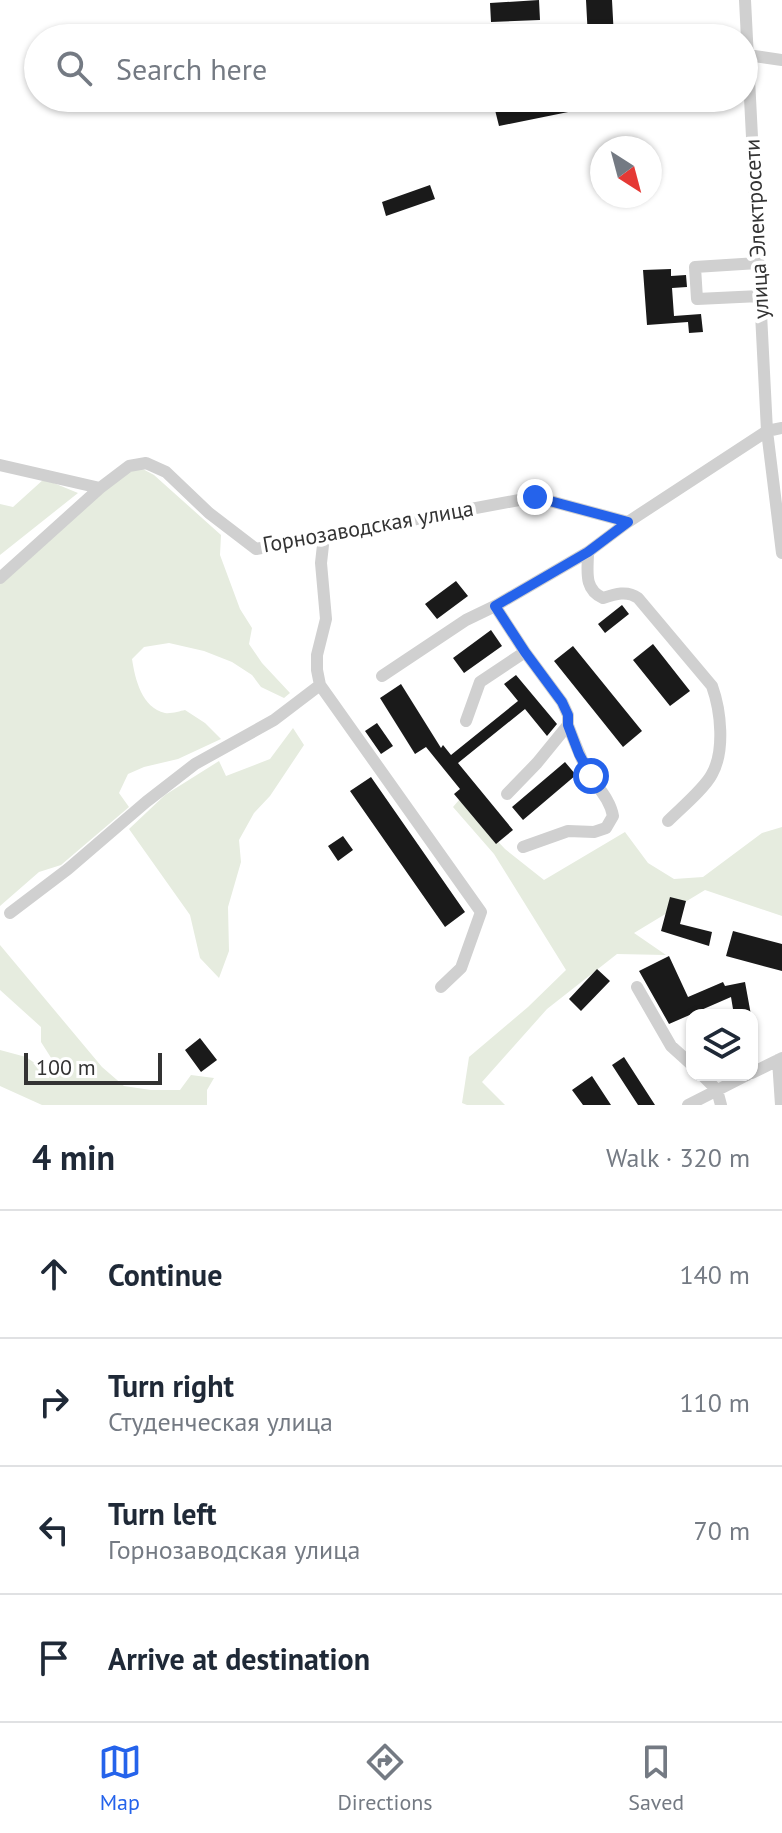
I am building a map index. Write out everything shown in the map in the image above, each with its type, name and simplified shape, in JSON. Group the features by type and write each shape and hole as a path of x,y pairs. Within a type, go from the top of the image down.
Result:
{"street":[{"name":"улица Электросети","path":"745,0 746,24"},
{"path":"758,57 782,60"},
{"name":"улица Электросети","path":"750,112 767,431 782,553"},
{"path":"758,263 695,267 697,299 760,296"},
{"path":"382,676 466,620 588,552 628,522 767,431 782,428"},
{"name":"Горнозаводская улица","path":"100,488 129,466 146,463 166,472 209,513 256,549 535,497 628,522"},
{"path":"0,465 100,488"},
{"path":"0,578 100,488"},
{"path":"324,536 321,563 326,619 317,655 320,685 481,912 461,968 441,987"},
{"path":"588,552 588,582 593,593 603,598 620,593 638,598 712,686 717,699 720,721 718,761 711,777 668,821"},
{"path":"495,606 562,702 579,754 611,806 613,816 606,828 594,832 568,831 523,847"},
{"path":"466,721 480,682 525,652"},
{"path":"10,913 195,764 274,720 320,685"},
{"path":"507,794 568,725"},
{"path":"637,987 671,1046 686,1060"},
{"path":"758,1070 780,1059 781,1105"},
{"path":"708,1081 717,1090 721,1105"},
{"path":"688,1105 735,1081"}],"shaded area":[{"path":"141,468 154,475 221,535 220,555 240,609 252,628 249,644 290,693 284,698 261,687 252,675 232,662 204,651 169,643 144,647 132,659 145,699 165,713 185,710 205,723 221,739 178,759 128,774 119,793 129,807 61,865 39,872 0,906 0,580 90,499 127,473"},
{"path":"44,479 78,493 0,555 0,504 13,507"},
{"path":"293,728 304,745 270,796 254,813 239,840 241,862 228,907 229,951 219,978 200,958 190,915 129,829 165,795 219,761 226,776 270,759"},
{"path":"459,800 505,849 544,880 625,832 648,863 674,879 703,877 762,833 782,827 782,916 705,890 634,933 666,955 617,954 547,1009 482,1082 505,1105 467,1105 462,1103 469,1057 566,970 494,854 453,807"},
{"path":"0,945 102,1067 124,1086 180,1090 191,1075 214,1078 207,1090 207,1105 42,1105 0,1086 0,1050 26,1057 49,1073 55,1064 41,1042 41,1027 0,990"}],"building":[{"path":"539,0 540,20 491,22 490,3"},
{"path":"586,0 612,0 613,24 587,24"},
{"path":"496,112 568,112 499,126"},
{"path":"430,185 435,199 386,216 382,202"},
{"path":"671,269 671,276 686,275 687,287 672,288 674,316 701,314 703,332 689,333 688,322 647,325 643,270"},
{"path":"456,581 468,596 437,619 425,604"},
{"path":"622,605 629,614 605,633 598,624"},
{"path":"491,630 502,646 464,673 453,658"},
{"path":"653,644 690,691 670,706 633,660"},
{"path":"573,646 642,731 623,747 554,661"},
{"path":"516,675 557,724 547,736 525,709 458,763 513,830 496,844 454,794 460,789 426,747 415,754 380,698 401,684 441,748 443,745 451,755 518,701 504,684"},
{"path":"377,723 393,746 381,754 365,731"},
{"path":"565,762 576,775 523,820 512,807"},
{"path":"371,777 465,912 445,927 350,791"},
{"path":"343,836 353,850 338,861 328,846"},
{"path":"670,897 686,901 680,924 712,932 709,946 661,931"},
{"path":"733,931 782,944 782,971 726,956"},
{"path":"669,956 688,997 723,982 725,986 745,982 750,1009 733,1009 731,997 703,1009 686,1009 686,1017 669,1024 639,971"},
{"path":"597,969 610,981 581,1011 569,999"},
{"path":"200,1038 217,1060 201,1072 185,1050"},
{"path":"624,1057 655,1105 638,1105 612,1065"},
{"path":"592,1076 611,1105 583,1105 572,1090"}],"route":[{"path":"535,497 628,522 588,552 495,606 562,702 579,754 591,776"}]}
